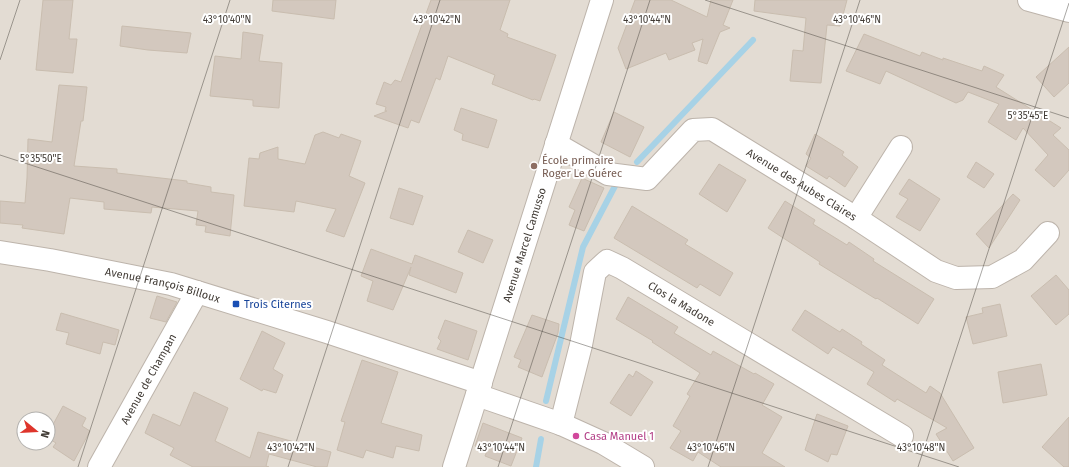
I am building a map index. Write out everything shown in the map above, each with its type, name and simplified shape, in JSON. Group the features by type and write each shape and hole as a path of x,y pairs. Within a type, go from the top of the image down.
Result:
{"street":[{"name":"Avenue Marcel Camusso","path":"454,467 602,0"},
{"path":"1029,0 1069,11"},
{"name":"Avenue des Aubes Claires","path":"556,144 608,174 647,179 693,130 712,129 856,218 936,270 956,278 992,277 1023,260 1048,233"},
{"path":"856,218 901,147"},
{"name":"Avenue François Billoux","path":"0,252 50,260 164,283 327,332 479,389 561,424 603,443 643,467"},
{"name":"Clos la Madone","path":"561,424 581,346 595,272 607,261 622,268 902,436"},
{"name":"Avenue de Champan","path":"99,467 197,292"}],"shaded area":[{"path":"0,0 1069,0 1069,467 0,467"}],"building":[{"path":"43,0 73,0 69,39 77,39 73,73 36,70"},
{"path":"273,0 336,0 334,19 272,11"},
{"path":"431,0 510,0 500,30 508,34 507,37 556,55 540,101 533,100 492,84 495,75 448,56 440,80 436,78 419,123 411,120 408,128 374,116 387,111 385,111 386,107 376,104 384,82 391,85 395,80 401,82"},
{"path":"635,0 671,0 707,17 711,0 733,0 723,25 730,28 720,32 707,64 698,61 703,39 692,43 695,50 669,60 666,53 626,69 618,48"},
{"path":"755,0 847,0 840,26 827,25 821,83 790,81 793,50 803,51 806,18 754,11"},
{"path":"122,26 191,33 187,53 120,46"},
{"path":"243,32 263,35 259,61 282,63 279,108 253,106 253,100 210,96 215,56 241,59"},
{"path":"864,34 920,56 922,52 943,60 943,58 982,71 984,66 1004,75 996,87 1061,128 1053,135 1069,150 1069,170 1054,187 1035,170 1048,155 1023,128 1016,140 988,122 999,104 968,92 963,100 956,103 886,71 880,84 846,71"},
{"path":"1069,47 1069,83 1054,97 1036,77"},
{"path":"59,85 87,87 83,121 81,121 74,166 117,169 117,173 187,181 187,183 211,187 211,192 234,195 230,236 205,232 206,226 196,225 198,211 152,207 151,213 104,209 104,202 70,198 64,234 22,228 23,225 0,223 0,201 25,203 28,139 52,142"},
{"path":"461,108 497,120 488,148 462,140 463,134 454,130"},
{"path":"614,112 644,127 630,157 601,142"},
{"path":"323,132 339,138 341,134 361,141 349,176 365,183 344,237 326,231 336,209 296,201 294,212 244,206 249,158 259,159 260,153 278,147 278,159 305,164 315,135"},
{"path":"815,134 844,152 842,155 858,167 845,187 829,176 827,179 806,166 811,158 806,154"},
{"path":"976,162 994,174 984,188 967,177"},
{"path":"719,164 746,180 727,212 699,194"},
{"path":"582,178 604,188 584,231 569,225 575,210 569,207"},
{"path":"909,179 940,199 920,231 896,217 908,199 899,194"},
{"path":"399,188 423,196 413,225 390,218"},
{"path":"1013,194 1020,200 989,248 976,234"},
{"path":"785,201 815,220 813,224 847,245 849,242 874,259 873,261 934,299 918,324 819,264 820,262 768,228"},
{"path":"632,206 688,240 685,244 733,273 720,296 700,284 697,288 614,238"},
{"path":"468,230 493,240 483,263 458,252"},
{"path":"371,249 412,264 415,255 463,273 456,293 409,275 411,267 393,310 367,301 373,281 361,276"},
{"path":"1056,275 1069,290 1069,314 1056,325 1031,296"},
{"path":"157,296 177,302 166,322 150,318"},
{"path":"628,297 678,327 674,333 711,355 713,351 774,384 762,405 782,417 762,453 785,467 721,467 698,452 693,461 670,448 681,431 673,426 690,396 687,394 700,373 652,342 653,341 616,319"},
{"path":"1000,304 1007,336 973,344 966,317 983,313 982,308"},
{"path":"805,310 840,332 842,329 862,342 861,344 885,360 882,365 926,393 930,386 940,393 974,448 953,461 936,434 947,428 897,399 895,402 867,384 874,372 833,347 828,354 792,330"},
{"path":"61,313 119,330 115,345 103,342 100,354 66,344 69,333 56,330"},
{"path":"532,315 559,324 558,333 542,377 518,367 521,360 514,357"},
{"path":"445,320 477,331 468,360 437,349 441,341 438,338"},
{"path":"262,331 285,343 273,369 283,375 276,393 263,389 262,391 240,379"},
{"path":"362,360 398,372 381,423 422,435 419,451 396,446 393,458 366,450 363,458 337,450 345,422 341,421"},
{"path":"1041,364 1047,395 1003,403 998,372"},
{"path":"636,371 653,382 631,416 610,403 629,374 633,377"},
{"path":"194,392 228,408 215,441 250,458 258,432 331,452 327,467 317,467 269,454 266,466 269,467 193,467 170,455 174,448 145,433 153,414 180,426"},
{"path":"63,406 86,418 82,426 90,431 74,461 56,449 56,419"},
{"path":"817,414 848,426 837,455 831,454 828,462 805,450"},
{"path":"1069,417 1069,467 1064,467 1042,447"},
{"path":"483,423 522,438 511,466 485,456 487,451 475,446"}],"waterway":[{"path":"637,162 753,40"},
{"path":"546,401 583,247 615,186"},
{"path":"536,467 541,439"}],"place":[{"name":"École primaire Roger Le Guérec","path":"534,166"},
{"name":"Trois Citernes","path":"236,304"},
{"name":"Casa Manuel 1","path":"576,436"}]}
